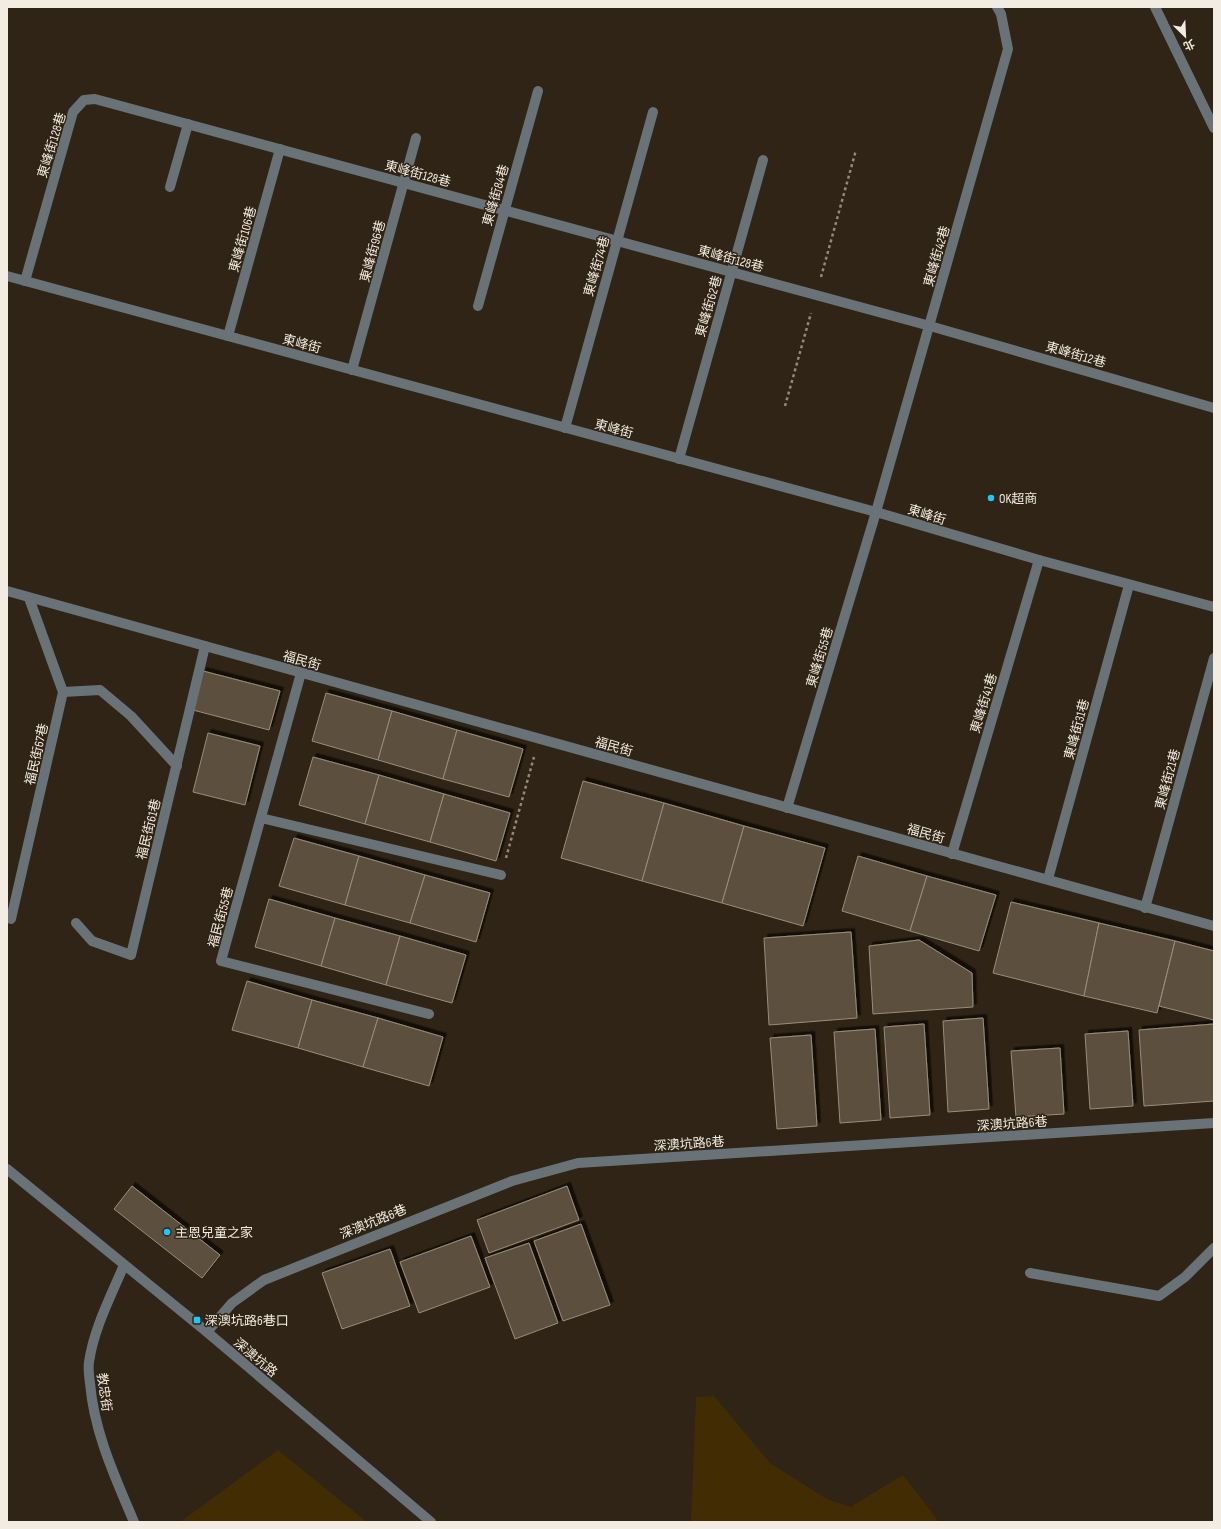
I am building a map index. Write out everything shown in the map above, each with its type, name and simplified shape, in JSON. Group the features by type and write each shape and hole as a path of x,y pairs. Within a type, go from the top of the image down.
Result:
{"street":[{"name":"東峰街42巷","path":"876,512 1008,49 1001,14 997,7"},
{"path":"1155,7 1214,128"},
{"name":"東峰街84巷","path":"478,306 538,91"},
{"name":"東峰街128巷","path":"26,281 73,112 84,100 95,99 930,326"},
{"name":"東峰街74巷","path":"565,428 653,112"},
{"path":"170,187 188,124"},
{"name":"東峰街96巷","path":"352,370 416,138"},
{"name":"東峰街106巷","path":"228,336 280,149"},
{"name":"東峰街62巷","path":"679,459 762,160"},
{"name":"東峰街","path":"7,276 876,512 1039,560 1214,607"},
{"name":"東峰街12巷","path":"930,326 1214,408"},
{"name":"東峰街55巷","path":"787,808 876,512"},
{"name":"東峰街41巷","path":"952,854 1039,560"},
{"name":"東峰街31巷","path":"1048,879 1129,585"},
{"name":"福民街","path":"7,591 1214,926"},
{"path":"29,598 63,692 100,690 131,716 177,766"},
{"name":"福民街61巷","path":"76,923 92,941 131,955 205,646"},
{"name":"東峰街21巷","path":"1145,908 1214,658"},
{"name":"福民街55巷","path":"301,673 221,961 430,1014"},
{"name":"福民街67巷","path":"11,919 63,692"},
{"path":"261,818 501,875"},
{"name":"深澳坑路6巷","path":"207,1332 232,1304 264,1280 512,1181 578,1163 1214,1123"},
{"name":"深澳坑路","path":"7,1169 207,1332 431,1522"},
{"path":"1030,1273 1159,1296 1185,1276 1214,1248"},
{"name":"教忠街","path":"124,1265 97,1330 88,1363 91,1396 100,1436 111,1469 134,1522"}],"path":[{"path":"501,875 539,739"}],"shaded area":[{"path":"714,1396 770,1463 827,1499 850,1507 903,1475 939,1522 691,1522 696,1397"},
{"path":"278,1450 367,1522 180,1522"}],"building":[{"path":"203,671 280,691 269,730 193,710"},
{"path":"326,693 392,711 378,760 312,741"},
{"path":"392,711 457,730 443,779 378,760"},
{"path":"457,730 523,749 509,797 443,779"},
{"path":"208,733 260,746 245,805 193,792"},
{"path":"313,757 379,775 365,824 299,805"},
{"path":"379,775 444,794 430,842 365,824"},
{"path":"583,781 664,803 642,881 561,858"},
{"path":"444,794 510,813 496,861 430,842"},
{"path":"664,803 744,826 722,903 642,881"},
{"path":"744,826 825,848 803,926 722,903"},
{"path":"294,838 359,856 345,905 279,886"},
{"path":"359,856 425,875 410,923 345,905"},
{"path":"858,856 927,876 910,931 842,911"},
{"path":"425,875 490,893 476,942 410,923"},
{"path":"927,876 996,895 979,951 910,931"},
{"path":"269,899 335,918 321,966 255,947"},
{"path":"1011,902 1099,923 1084,996 993,973"},
{"path":"335,918 400,936 386,985 321,966"},
{"path":"1099,923 1175,941 1157,1013 1084,996"},
{"path":"851,932 857,1018 769,1025 764,938"},
{"path":"400,936 466,955 452,1003 386,985"},
{"path":"919,940 972,973 973,1007 873,1014 869,946"},
{"path":"1175,941 1214,951 1214,1020 1159,1006"},
{"path":"247,981 312,1000 298,1048 232,1030"},
{"path":"312,1000 378,1018 363,1067 298,1048"},
{"path":"378,1018 443,1037 429,1086 363,1067"},
{"path":"983,1018 989,1109 948,1112 943,1021"},
{"path":"924,1024 930,1115 890,1118 884,1027"},
{"path":"1214,1024 1214,1101 1144,1106 1139,1030"},
{"path":"875,1029 881,1120 840,1123 834,1032"},
{"path":"1128,1031 1133,1106 1090,1109 1085,1034"},
{"path":"811,1035 817,1126 777,1129 770,1038"},
{"path":"1060,1048 1064,1114 1016,1117 1011,1051"},
{"name":"主恩兒童之家","path":"132,1186 220,1255 202,1278 114,1209"},
{"path":"567,1186 579,1220 489,1253 477,1220"},
{"path":"581,1224 610,1305 563,1321 534,1241"},
{"path":"471,1236 490,1287 419,1313 400,1262"},
{"path":"529,1243 558,1323 515,1339 485,1258"},
{"path":"390,1249 410,1306 342,1329 322,1273"}],"place":[{"name":"OK超商","path":"991,498"},
{"name":"主恩兒童之家","path":"167,1232"},
{"name":"深澳坑路6巷口","path":"197,1320"}]}
